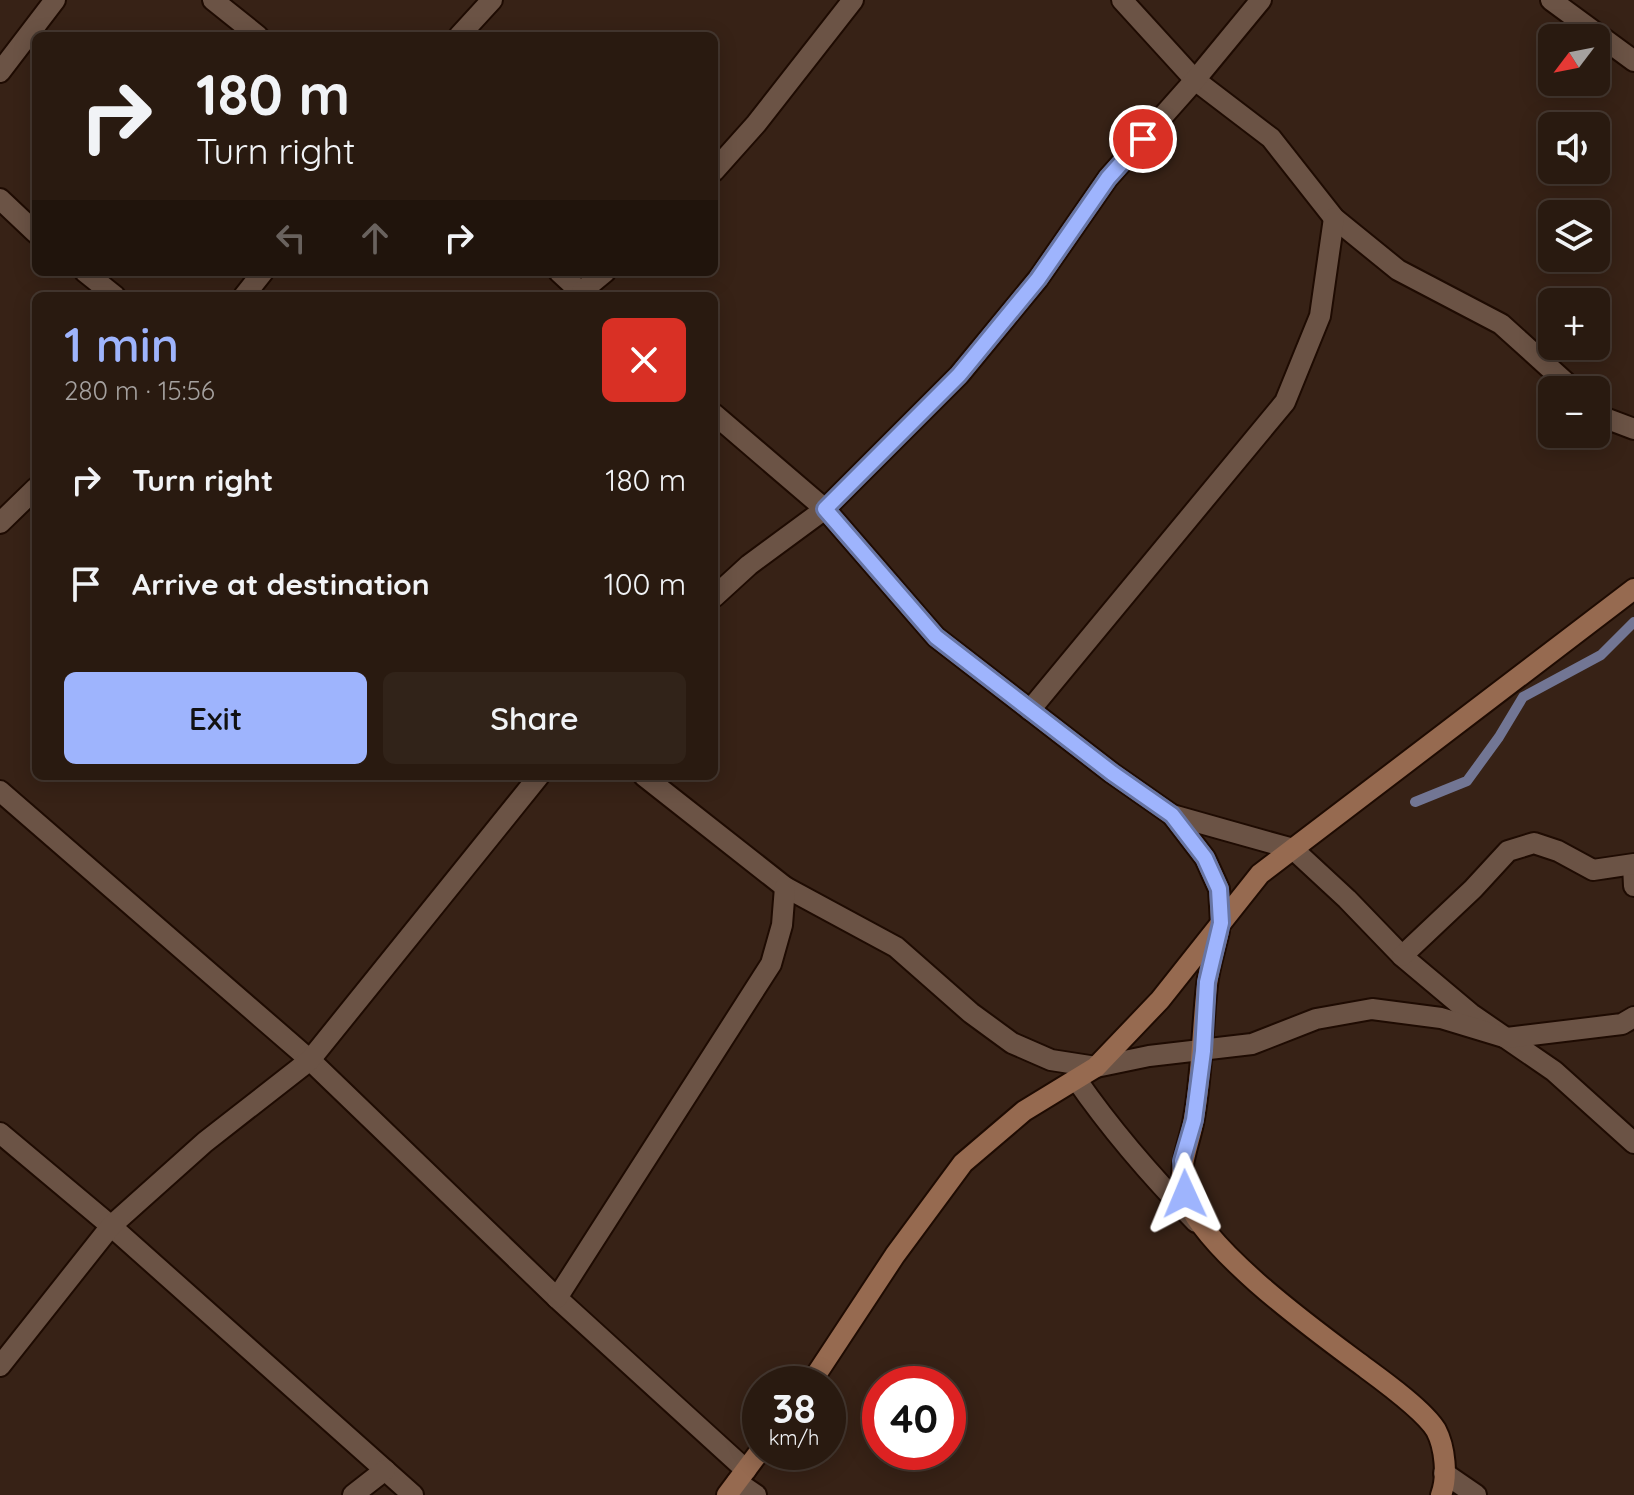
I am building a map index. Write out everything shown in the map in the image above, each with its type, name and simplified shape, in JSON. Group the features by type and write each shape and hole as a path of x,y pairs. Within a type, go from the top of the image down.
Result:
{"street":[{"path":"0,72 55,0"},
{"path":"213,0 253,32"},
{"path":"463,32 492,0"},
{"path":"718,167 756,124 853,0"},
{"path":"1122,0 1195,80 1271,138 1334,218 1398,270 1501,324 1559,376"},
{"path":"718,593 749,565 825,509 959,375 1038,279 1108,178 1261,0"},
{"path":"1551,0 1634,61"},
{"path":"0,199 32,229"},
{"path":"1030,710 1285,402 1320,316 1334,218"},
{"path":"90,276 110,292"},
{"path":"247,292 260,276"},
{"path":"563,276 581,292"},
{"path":"585,292 601,276"},
{"path":"718,417 825,509 936,637 1172,815 1205,858 1219,889 1221,923 1207,982 1203,1051 1194,1120 1182,1161 1185,1194 1204,1231"},
{"path":"1610,420 1634,429"},
{"path":"0,523 32,492"},
{"path":"822,1366 895,1255 963,1163 1024,1111 1096,1067 1160,1000 1260,874 1634,589"},
{"path":"0,1366 111,1226 205,1142 310,1060 536,780"},
{"path":"649,780 785,887 896,947 971,1013 1012,1043 1051,1060 1096,1067 1149,1056 1252,1044 1316,1019 1372,1009 1441,1018 1507,1038 1622,1024 1634,1017"},
{"path":"0,791 310,1060 557,1298 736,1482 756,1495"},
{"path":"1172,815 1293,849 1402,956 1471,1014 1554,1071 1634,1143"},
{"path":"1402,956 1508,851 1534,843 1558,851 1593,870 1633,864 1634,886"},
{"path":"557,1298 771,964 782,925 785,887"},
{"path":"1076,1079 1145,1169 1244,1270 1327,1339 1395,1389 1435,1429 1444,1451 1444,1488 1441,1495"},
{"path":"0,1133 111,1226 413,1495"},
{"path":"353,1495 385,1470"},
{"path":"1444,1473 1476,1495"}],"waterway":[{"path":"1415,802 1467,781 1523,697 1601,655 1634,622"}],"route":[{"path":"1143,139 1108,178 1038,279 959,375 825,509 936,637 1112,773 1172,815 1205,858 1219,889 1221,923 1207,982 1203,1051 1194,1120 1182,1161 1185,1194"}]}
